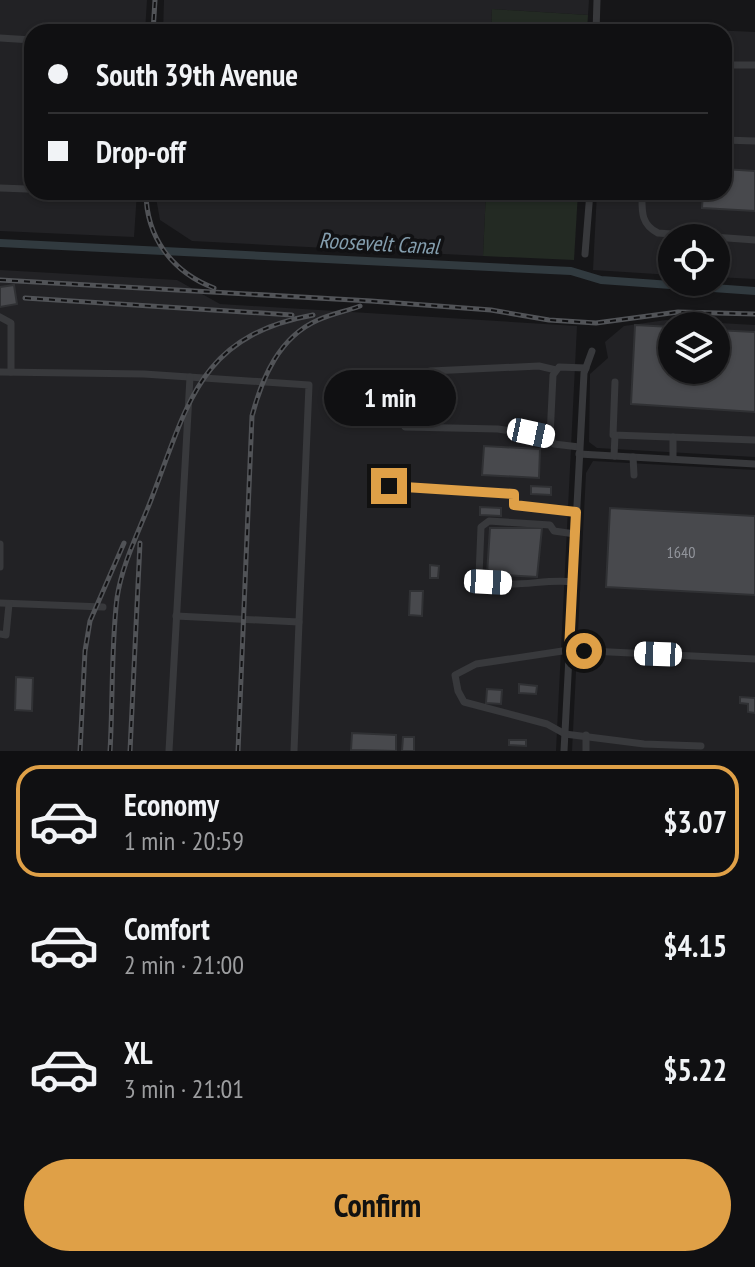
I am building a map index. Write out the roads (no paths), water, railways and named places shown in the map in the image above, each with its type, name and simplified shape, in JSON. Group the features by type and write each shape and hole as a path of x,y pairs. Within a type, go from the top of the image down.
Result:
{"street":[{"path":"596,24 597,0"},
{"path":"0,38 24,40"},
{"path":"732,65 755,65"},
{"path":"732,140 755,141"},
{"path":"0,188 24,189"},
{"path":"585,254 589,200"},
{"path":"642,200 643,218 648,228 658,233 755,240"},
{"path":"0,317 11,323 11,372"},
{"path":"564,751 579,450 586,368 592,351"},
{"path":"550,437 498,429 405,427 398,415 400,386 403,376 431,371 539,366 556,370"},
{"path":"586,368 559,367 553,375 550,437 554,444 614,456 755,464"},
{"path":"0,372 190,377 309,385 294,751"},
{"path":"169,751 190,377"},
{"path":"614,456 615,382"},
{"path":"615,435 755,440"},
{"path":"673,437 673,459"},
{"path":"633,457 634,475"},
{"path":"389,486 514,494 514,505 576,512"},
{"path":"573,582 556,580 538,585 484,580 479,576 481,527 489,521 550,525 554,531 575,534"},
{"path":"0,544 0,567"},
{"path":"0,634 6,635 4,604 103,607"},
{"path":"176,616 299,622"},
{"path":"701,746 644,744 565,734 547,724 464,702 455,675 476,664 569,650 755,659"},
{"path":"586,735 586,751"}],"waterway":[{"name":"Roosevelt Canal","path":"0,243 571,271 601,280 755,291"}],"railway":[{"path":"154,24 155,0"},
{"path":"146,200 151,224 164,251 186,273 214,288"},
{"path":"0,280 371,301 491,310 549,320 596,323 678,312 755,314"},
{"path":"25,298 292,315"},
{"path":"238,751 252,416 267,373 293,337 318,320 360,306"},
{"path":"110,751 119,585 188,405 221,358 244,339 275,325 313,315"},
{"path":"80,751 85,651 90,621 124,543"},
{"path":"130,751 140,543"}]}
